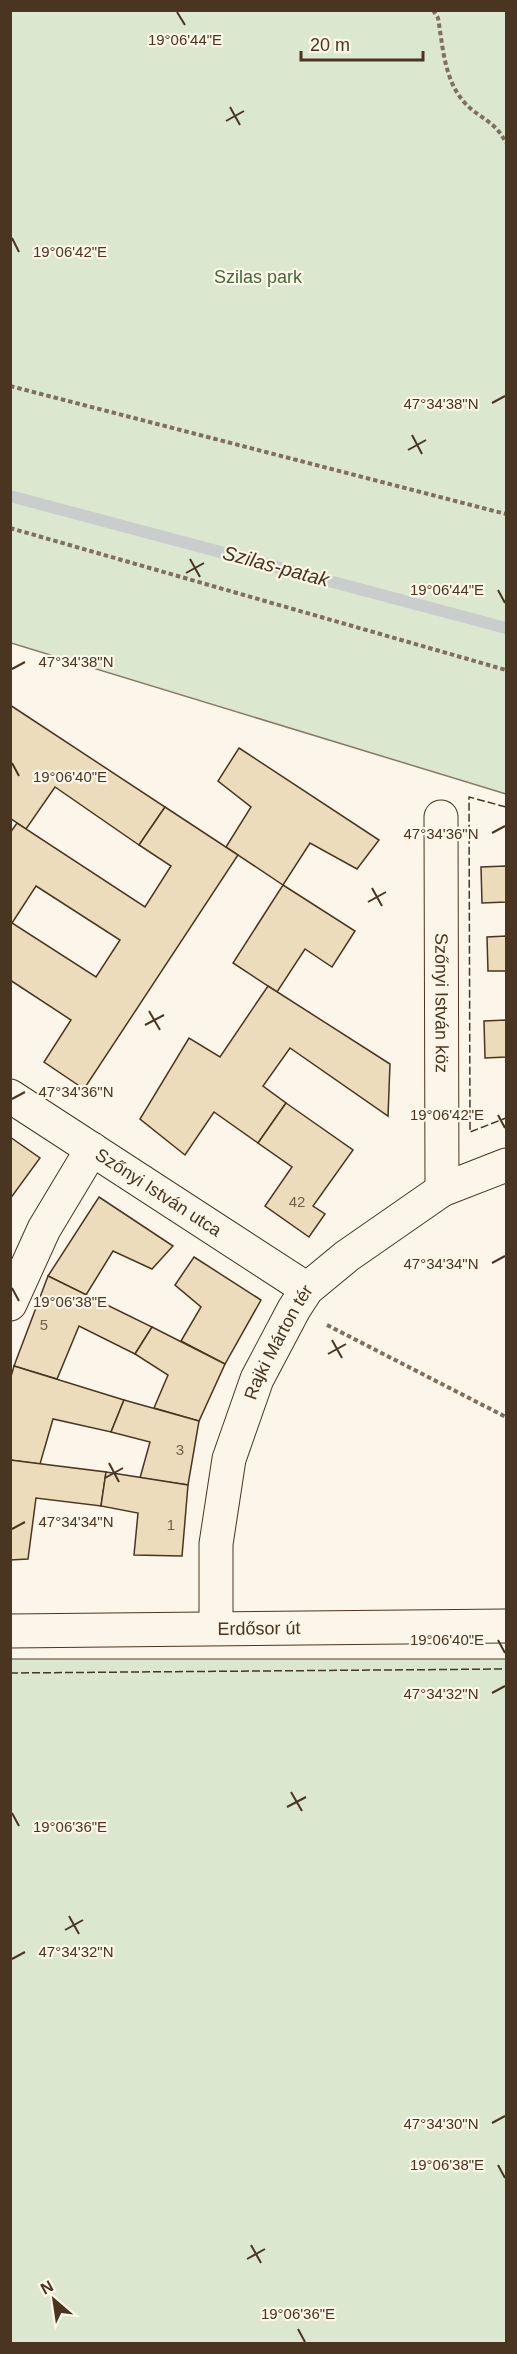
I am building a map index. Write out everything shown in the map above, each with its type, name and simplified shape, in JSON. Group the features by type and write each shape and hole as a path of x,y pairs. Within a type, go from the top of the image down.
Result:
{"street":[{"name":"Szőnyi István köz","path":"441,817 442,1190"},
{"name":"Szőnyi István utca","path":"10,1096 92,1149 301,1299"},
{"path":"10,1304 44,1229 92,1149"},
{"name":"Rajki Márton tér","path":"216,1628 216,1544 229,1459 257,1379 301,1299 346,1256 442,1190 507,1165"},
{"name":"Erdősor út","path":"10,1631 507,1626"}],"path":[{"path":"434,10 438,18 448,76 464,102 500,130 507,143"},
{"path":"10,386 506,512"},
{"path":"10,528 507,670"},
{"path":"301,1299 507,1417"}],"green space":[{"name":"Szilas park","path":"10,11 506,11 506,794 11,643"},
{"path":"10,1659 506,1659 506,2343 11,2343"}],"building":[{"path":"10,705 165,807 139,845 55,787 26,829 10,818"},
{"path":"239,748 379,840 357,869 310,843 283,885 226,847 251,807 218,781"},
{"path":"165,807 238,855 84,1089 44,1062 71,1020 10,980 10,833 17,823 145,907 171,866 139,845","holes":["36,886 120,940 96,977 12,923"]},
{"path":"506,866 506,902 482,903 481,867"},
{"path":"283,885 355,931 332,967 305,949 277,992 233,963"},
{"path":"506,936 506,971 488,971 487,937"},
{"path":"268,986 390,1064 388,1116 290,1048 263,1086 286,1103 258,1143 214,1112 185,1155 140,1119 189,1038 220,1057"},
{"path":"506,1020 506,1057 485,1058 484,1021"},
{"path":"286,1103 353,1150 313,1206 325,1214 309,1237 265,1206 292,1167 258,1143"},
{"path":"10,1137 40,1158 10,1199"},
{"path":"99,1197 173,1246 152,1269 113,1251 86,1295 48,1276"},
{"path":"194,1257 261,1300 225,1364 181,1341 201,1307 175,1285"},
{"path":"48,1276 152,1327 135,1354 79,1326 57,1379 14,1366"},
{"path":"152,1327 225,1364 199,1421 154,1408 168,1375 135,1354"},
{"path":"14,1366 124,1400 111,1432 53,1419 40,1464 10,1460 10,1380"},
{"path":"124,1400 199,1421 188,1485 140,1478 150,1442 111,1432"},
{"path":"10,1460 106,1472 101,1506 36,1498 28,1559 10,1560"},
{"path":"106,1472 188,1485 182,1556 134,1555 138,1513 101,1506"}],"waterway":[{"name":"Szilas-patak","path":"10,496 506,628"}],"fence":[{"path":"506,807 469,797 470,1132 506,1118"},
{"path":"10,1673 506,1669"}]}
